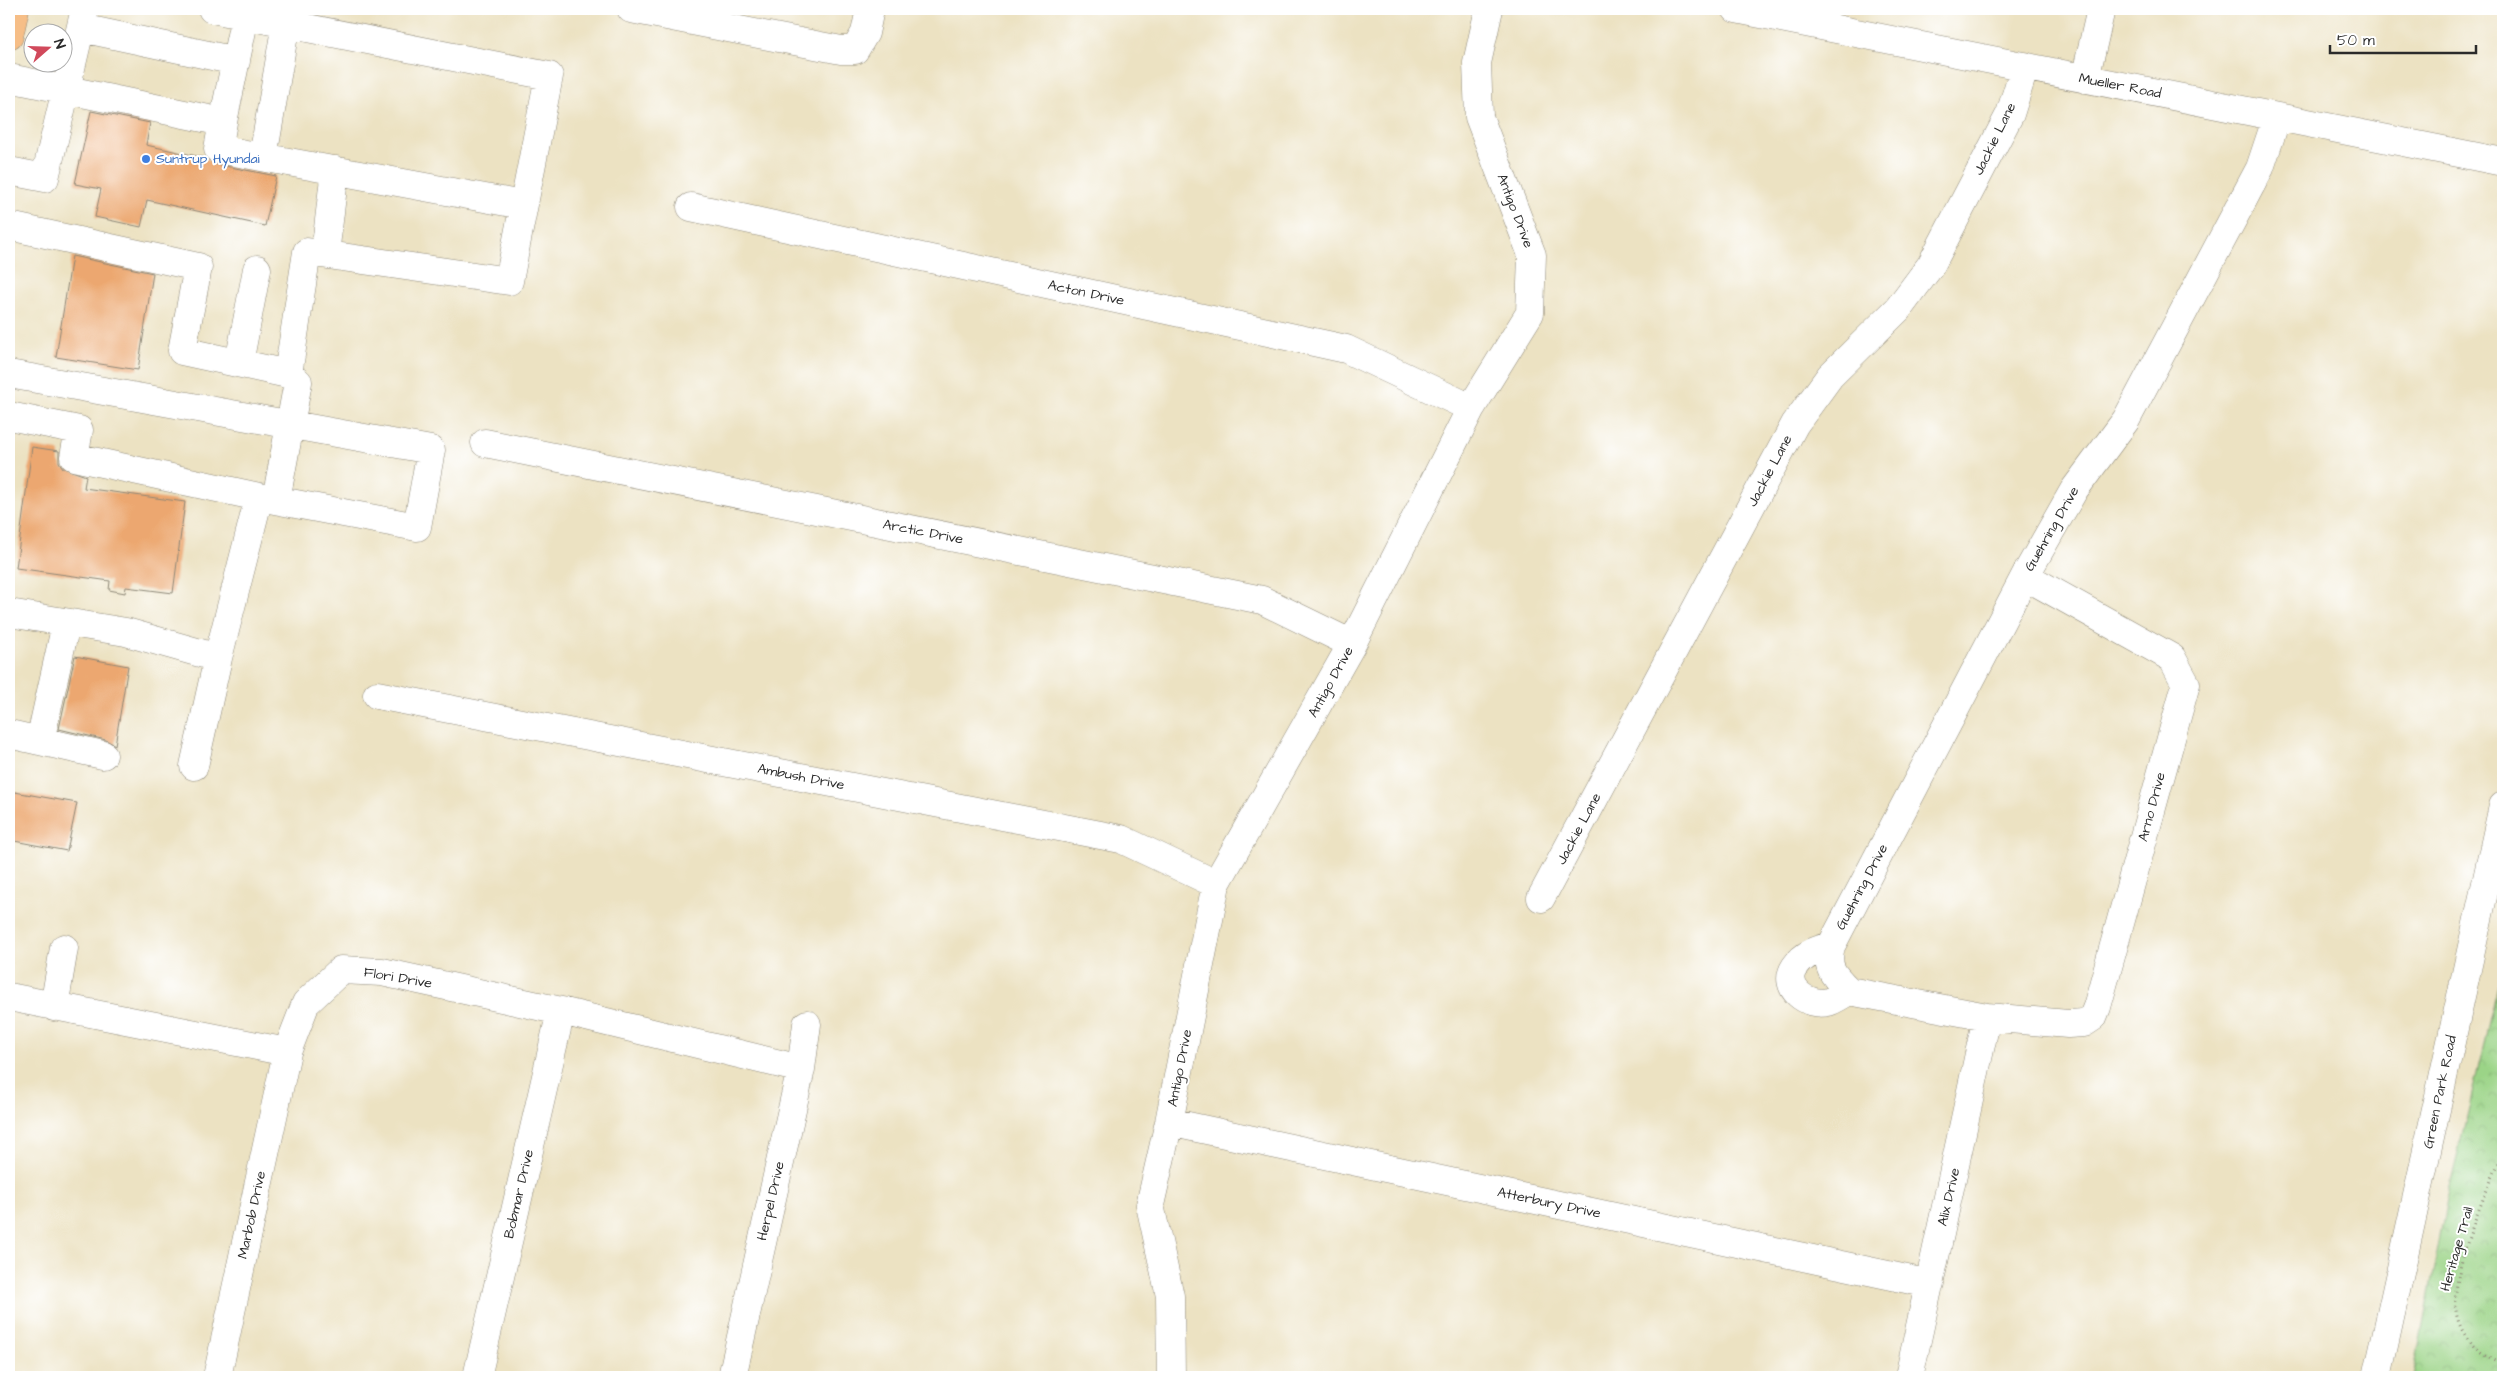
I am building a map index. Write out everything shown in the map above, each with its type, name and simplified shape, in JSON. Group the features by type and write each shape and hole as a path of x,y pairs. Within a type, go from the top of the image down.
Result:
{"main road":[{"path":"9,36 15,9"}],"street":[{"path":"212,9 549,76 510,281 307,252 288,374"},
{"path":"631,9 841,50 855,50 865,33 870,9"},
{"name":"Antigo Drive","path":"1171,1377 1170,1296 1150,1205 1169,1122 1216,884 1352,644 1471,408 1530,313 1532,255 1480,117 1477,63 1489,9"},
{"name":"Mueller Road","path":"1736,9 1826,18 2085,79 2503,162"},
{"path":"2085,79 2101,9"},
{"path":"245,16 218,149 523,205"},
{"path":"9,171 45,178 83,18 236,60"},
{"path":"263,157 286,23"},
{"name":"Jackie Lane","path":"1541,898 1795,424 1830,376 1898,309 1931,265 2010,114 2025,66"},
{"path":"9,78 223,122"},
{"name":"Guehring Drive","path":"1831,946 1813,951 1804,957 1794,969 1792,985 1802,999 1815,1003 1829,1002 1849,991 1834,976 1827,958 1831,946 2025,576 2074,490 2126,420 2260,168 2277,116"},
{"path":"325,254 335,170"},
{"name":"Acton Drive","path":"691,207 1346,349 1471,408"},
{"path":"9,226 198,267 182,351 288,374 298,382 291,424 218,658 194,766"},
{"path":"239,363 257,269"},
{"path":"9,374 431,450 418,527 268,498 74,456 79,430 9,416"},
{"name":"Arctic Drive","path":"485,443 1262,600 1352,644"},
{"name":"Arno Drive","path":"1987,1017 2068,1024 2084,1022 2093,1017 2186,684 2172,658 2025,576"},
{"path":"9,613 66,624 126,632 218,658"},
{"path":"40,740 66,624"},
{"name":"Ambush Drive","path":"377,695 1121,839 1216,884"},
{"path":"9,734 103,755"},
{"name":"Green Park Road","path":"2377,1377 2503,806"},
{"path":"54,1007 64,948"},
{"name":"Flori Drive","path":"287,1052 306,1003 340,970 382,972 561,1011 801,1069"},
{"path":"1849,991 1987,1017"},
{"path":"9,997 287,1052"},
{"name":"Bobmar Drive","path":"478,1377 561,1011"},
{"name":"Alix Drive","path":"1909,1377 1987,1017"},
{"name":"Herpel Drive","path":"732,1377 801,1069 807,1024"},
{"name":"Marbob Drive","path":"217,1377 287,1052"},
{"name":"Atterbury Drive","path":"1169,1122 1930,1284"}],"path":[{"name":"Heritage Trail","path":"2503,1154 2487,1189 2468,1241 2455,1301 2457,1320 2465,1335 2475,1347 2490,1358 2503,1363"}],"green space":[{"path":"2503,964 2503,1377 2413,1377 2448,1195"}],"building":[{"name":"Suntrup Hyundai","path":"91,111 150,123 146,145 206,158 215,164 276,176 265,226 147,200 141,227 95,217 101,189 75,184"},
{"path":"72,256 153,273 138,370 56,357"},
{"path":"32,447 59,451 59,462 63,468 86,476 84,488 185,502 173,593 126,587 125,593 109,590 110,581 16,568"},
{"path":"75,656 128,666 115,745 106,740 59,729"},
{"path":"9,791 77,803 67,851 9,840"}],"place":[{"name":"Suntrup Hyundai","path":"146,159"}]}
